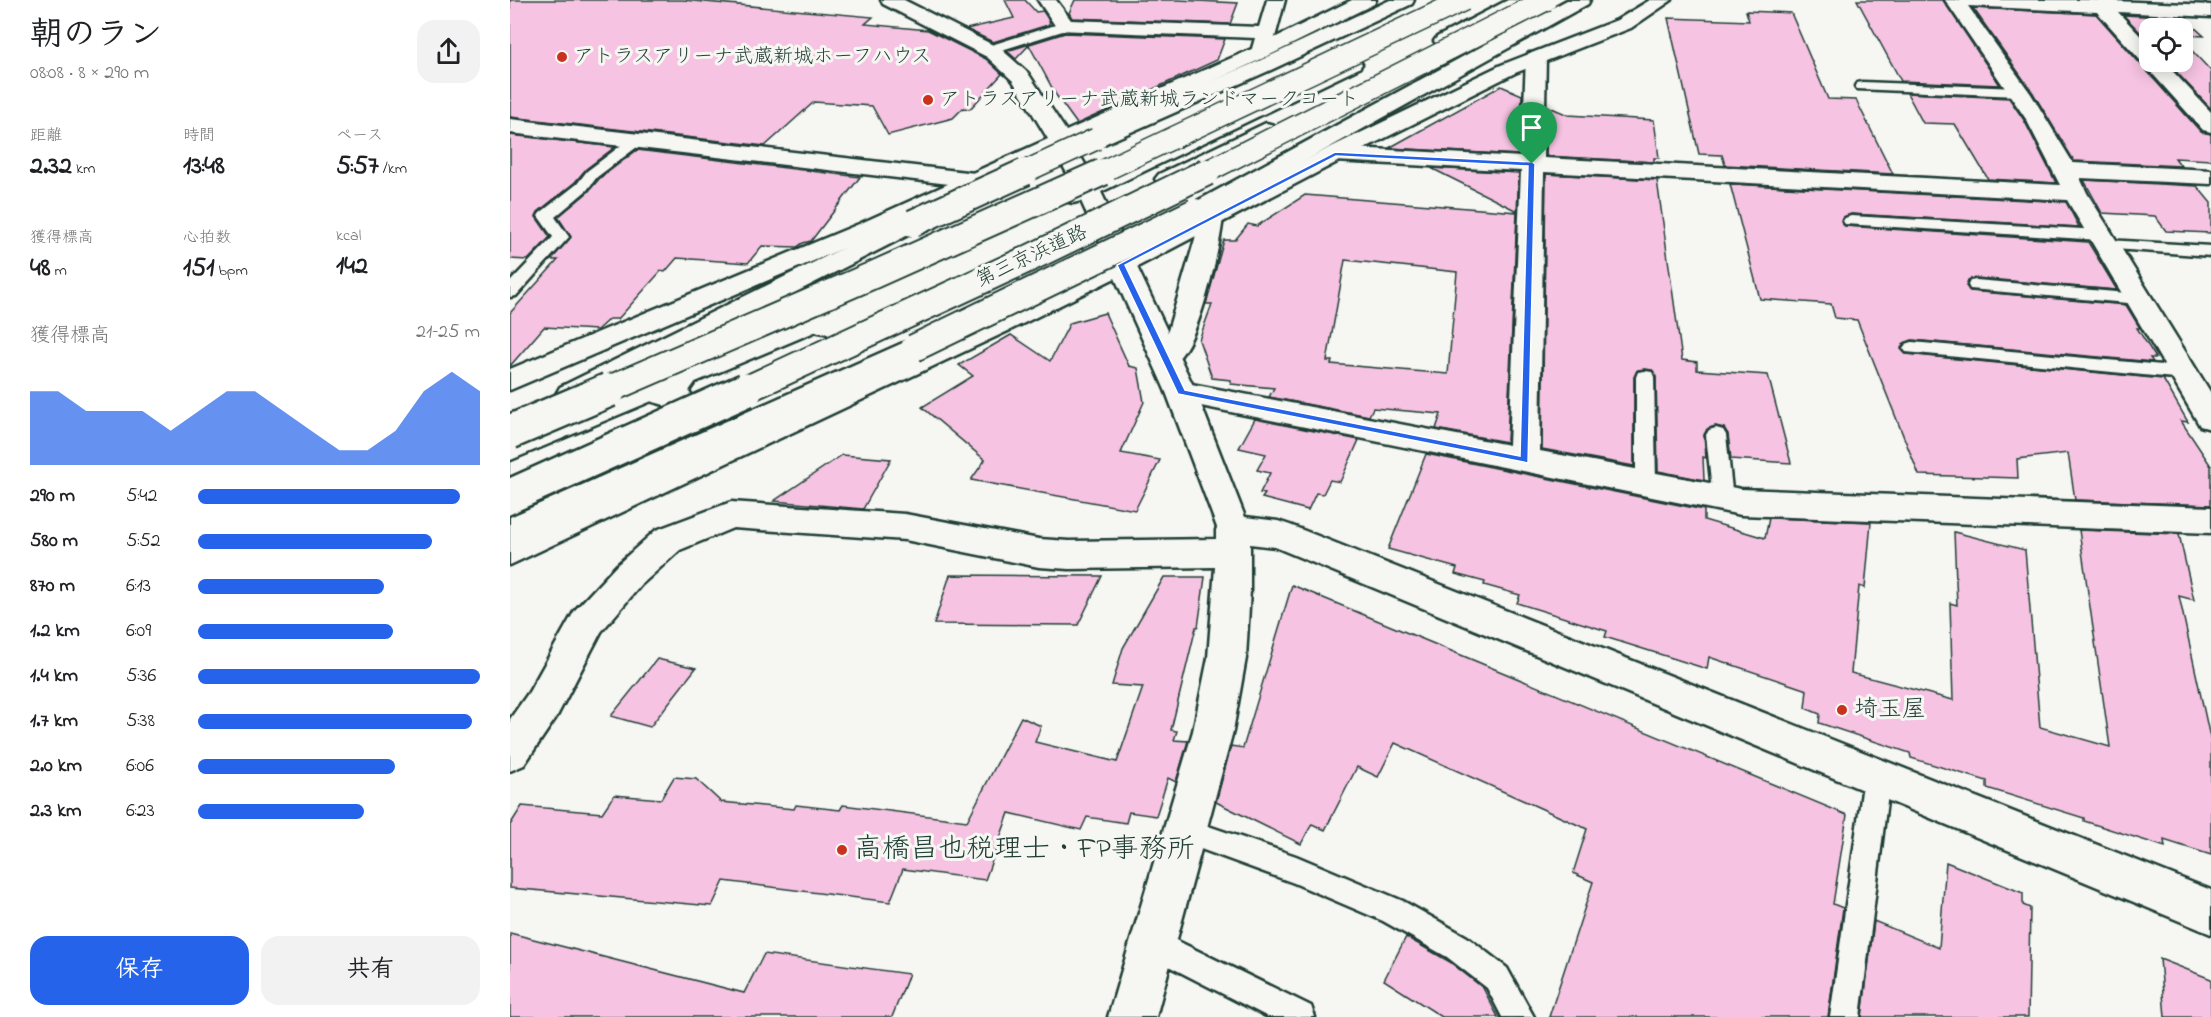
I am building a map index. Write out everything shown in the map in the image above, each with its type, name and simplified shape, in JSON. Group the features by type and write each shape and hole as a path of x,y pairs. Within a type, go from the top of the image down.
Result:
{"main road":[{"path":"890,0 989,50 1021,76 1062,141 1093,201 1182,392 1233,541 1227,658 1213,730 1132,1017"},
{"path":"1047,0 1065,26 1265,50"},
{"path":"1265,50 1276,0"},
{"path":"510,424 912,223 1367,0"},
{"path":"510,380 868,229 1265,50 1405,0"},
{"name":"第三京浜道路","path":"510,432 764,325 1135,158 1304,79 1464,0"},
{"path":"510,476 786,357 1093,201 1479,0"},
{"path":"510,440 723,350 1264,132 1522,0"},
{"name":"第三京浜道路","path":"510,496 875,332 1160,197 1546,0"},
{"path":"510,532 935,338 1195,212 1581,0"},
{"path":"510,551 998,325 1121,265 1335,154 1536,57 1624,24 1662,0"},
{"path":"1954,0 2018,92 2103,240 2211,418"},
{"path":"1963,0 2211,12"},
{"path":"2102,6 2139,46"},
{"path":"1524,461 1536,57"},
{"path":"2162,72 2211,125"},
{"path":"510,126 975,180"},
{"path":"1335,154 1532,164 2071,181 2211,177"},
{"path":"1164,356 1180,337 1208,239 1212,217"},
{"path":"1182,392 1741,502 2211,520"},
{"path":"510,752 543,704 588,621 628,575 668,540 731,515 905,528 1039,553 1069,555 1233,541 1278,534 2211,912"}],"lane":[{"path":"989,50 1065,26"},
{"path":"1862,86 2018,92"},
{"path":"510,292 561,237 546,216 582,187 591,174 636,141"},
{"path":"1851,220 2211,251"},
{"path":"1976,285 2139,298"},
{"path":"1912,348 2184,373"},
{"path":"1645,377 1646,483"},
{"path":"1716,435 1723,498"},
{"path":"1845,1017 1877,777"},
{"path":"1185,831 1296,870 1393,910 1457,947 1497,978 1519,1017"},
{"path":"1153,943 1300,1017"}],"building":[{"path":"510,0 683,0 873,17 865,24 928,30 986,59 1002,74 970,109 963,108 953,118 888,135 872,106 814,102 765,146 510,117"},
{"path":"1005,0 1025,0 1036,12 1043,11 1050,22 1048,25 993,42 966,29 1014,18"},
{"path":"1075,0 1178,0 1238,3 1230,24 1072,18 1069,13"},
{"path":"1857,0 1943,0 2000,85 1901,81"},
{"path":"1973,8 2096,14 2139,62 2139,72 2148,72 2201,132 2211,134 2211,160 2175,158 2181,166 2074,161 2033,93"},
{"path":"1746,11 1791,13 1828,99 1856,100 1893,174 1725,165 1722,155 1699,154 1668,18 1749,21"},
{"path":"2123,15 2184,18 2139,18 2139,31"},
{"path":"2193,26 2204,36 2193,36"},
{"path":"1065,33 1225,39 1217,60 1077,124 1056,95 1029,45 1016,59 1007,51"},
{"path":"2193,52 2211,71 2211,109 2176,72 2193,72"},
{"path":"1501,86 1522,95 1520,155 1389,148"},
{"path":"1907,93 2009,98 2024,120 2056,183 1988,179 1955,124 1923,123"},
{"path":"1547,106 1568,115 1654,120 1659,158 1654,158 1654,162 1546,156"},
{"path":"510,135 615,147 586,169 575,182 538,212 536,217 550,237 528,260 510,259"},
{"path":"637,150 860,177 811,241 797,247 762,246 748,263 677,258 665,272 661,271 618,319 609,319 597,330 544,327 510,366 510,313 558,260 551,260 571,237 558,217 588,192 599,179"},
{"path":"1431,168 1519,173 1517,211"},
{"path":"1546,174 1657,180 1682,360 1697,362 1697,370 1768,375 1791,463 1731,459 1728,434 1724,428 1715,426 1707,429 1704,435 1706,458 1703,457 1704,480 1658,471 1656,377 1652,370 1645,369 1638,370 1634,377 1634,466 1542,449"},
{"path":"2084,180 2197,186 2211,203 2211,233 2166,231 2155,216 2102,213"},
{"path":"1730,184 2066,202 2079,227 1851,214 1843,217 1841,222 1845,226 2088,242 2117,290 1976,278 1968,280 1966,286 1970,291 2126,305 2156,358 2150,358 2153,362 1912,340 1904,343 1901,349 1906,354 2163,379 2188,422 2181,421 2211,466 2211,505 2075,500 2068,453 2017,459 2018,478 1919,475 1857,320 1835,318 1831,304 1760,299"},
{"path":"1305,195 1517,212 1507,442 1436,429 1441,414 1373,408 1369,416 1269,397 1274,388 1231,384 1231,380 1212,378 1199,340 1212,304 1206,304 1224,240 1235,240 1248,224 1257,226","holes":["1345,260 1457,272 1448,374 1331,364 1332,361 1327,361"]},
{"path":"1105,313 1129,366 1138,368 1144,402 1121,453 1160,460 1135,510 971,480 985,460 922,407 973,376 959,365 1011,335 1050,361 1070,323"},
{"path":"1255,419 1359,440 1340,482 1330,480 1323,494 1316,493 1308,510 1262,498 1265,494 1260,493 1270,473 1257,470 1266,454 1239,448"},
{"path":"1426,454 1704,510 1704,520 1765,538 1769,518 1871,522 1865,588 1859,586 1851,673 1953,700 1950,603 1957,605 1954,532 2025,550 2040,727 2110,747 2079,530 2179,534 2194,600 2179,596 2211,742 2211,855 2164,840 2165,847 2084,821 2084,818 1987,788 1987,781 1911,758 1910,753 1819,723 1820,714 1805,708 1807,690 1709,657 1707,669 1605,637 1607,631 1517,603 1520,595 1455,574 1457,568 1388,549"},
{"path":"842,455 891,459 863,509 774,501"},
{"path":"950,575 1102,576 1078,625 934,624"},
{"path":"1164,577 1205,577 1198,627 1196,627 1171,730 1177,731 1174,740 1188,741 1176,782 1168,778 1156,816 1129,812 1126,823 1087,817 1081,830 1009,813 985,880 903,869 890,902 724,881 712,906 510,888 510,825 522,806 602,813 614,795 661,799 674,777 696,779 721,802 794,809 796,805 840,810 843,805 967,821 1021,717 1041,726 1035,742 1117,762 1143,687 1112,685 1123,648"},
{"path":"1292,585 1847,815 1833,904 1843,908 1828,1017 1549,1017 1593,882 1573,873 1587,829 1395,743 1378,777 1357,767 1325,830 1312,824 1301,844 1216,802 1231,746 1243,748"},
{"path":"657,659 696,668 650,727 611,716"},
{"path":"1946,862 2023,893 2023,905 2030,908 2028,1017 1862,1017 1874,921 1939,948"},
{"path":"510,933 744,993 764,954 909,974 892,1017 510,1017"},
{"path":"1406,937 1450,962 1483,988 1498,1017 1442,1017 1384,980"},
{"path":"2160,959 2211,979 2211,1017 2165,1017"}],"place":[{"name":"アトラスアリーナ武蔵新城ホーフハウス","path":"562,57"},
{"name":"アトラスアリーナ武蔵新城ランドマークコート","path":"928,100"},
{"name":"埼玉屋","path":"1842,710"},
{"name":"高橋昌也税理士・FP事務所","path":"842,850"}],"route":[{"path":"1335,154 1532,164 1524,461 1182,392 1121,265 1335,154"}]}
